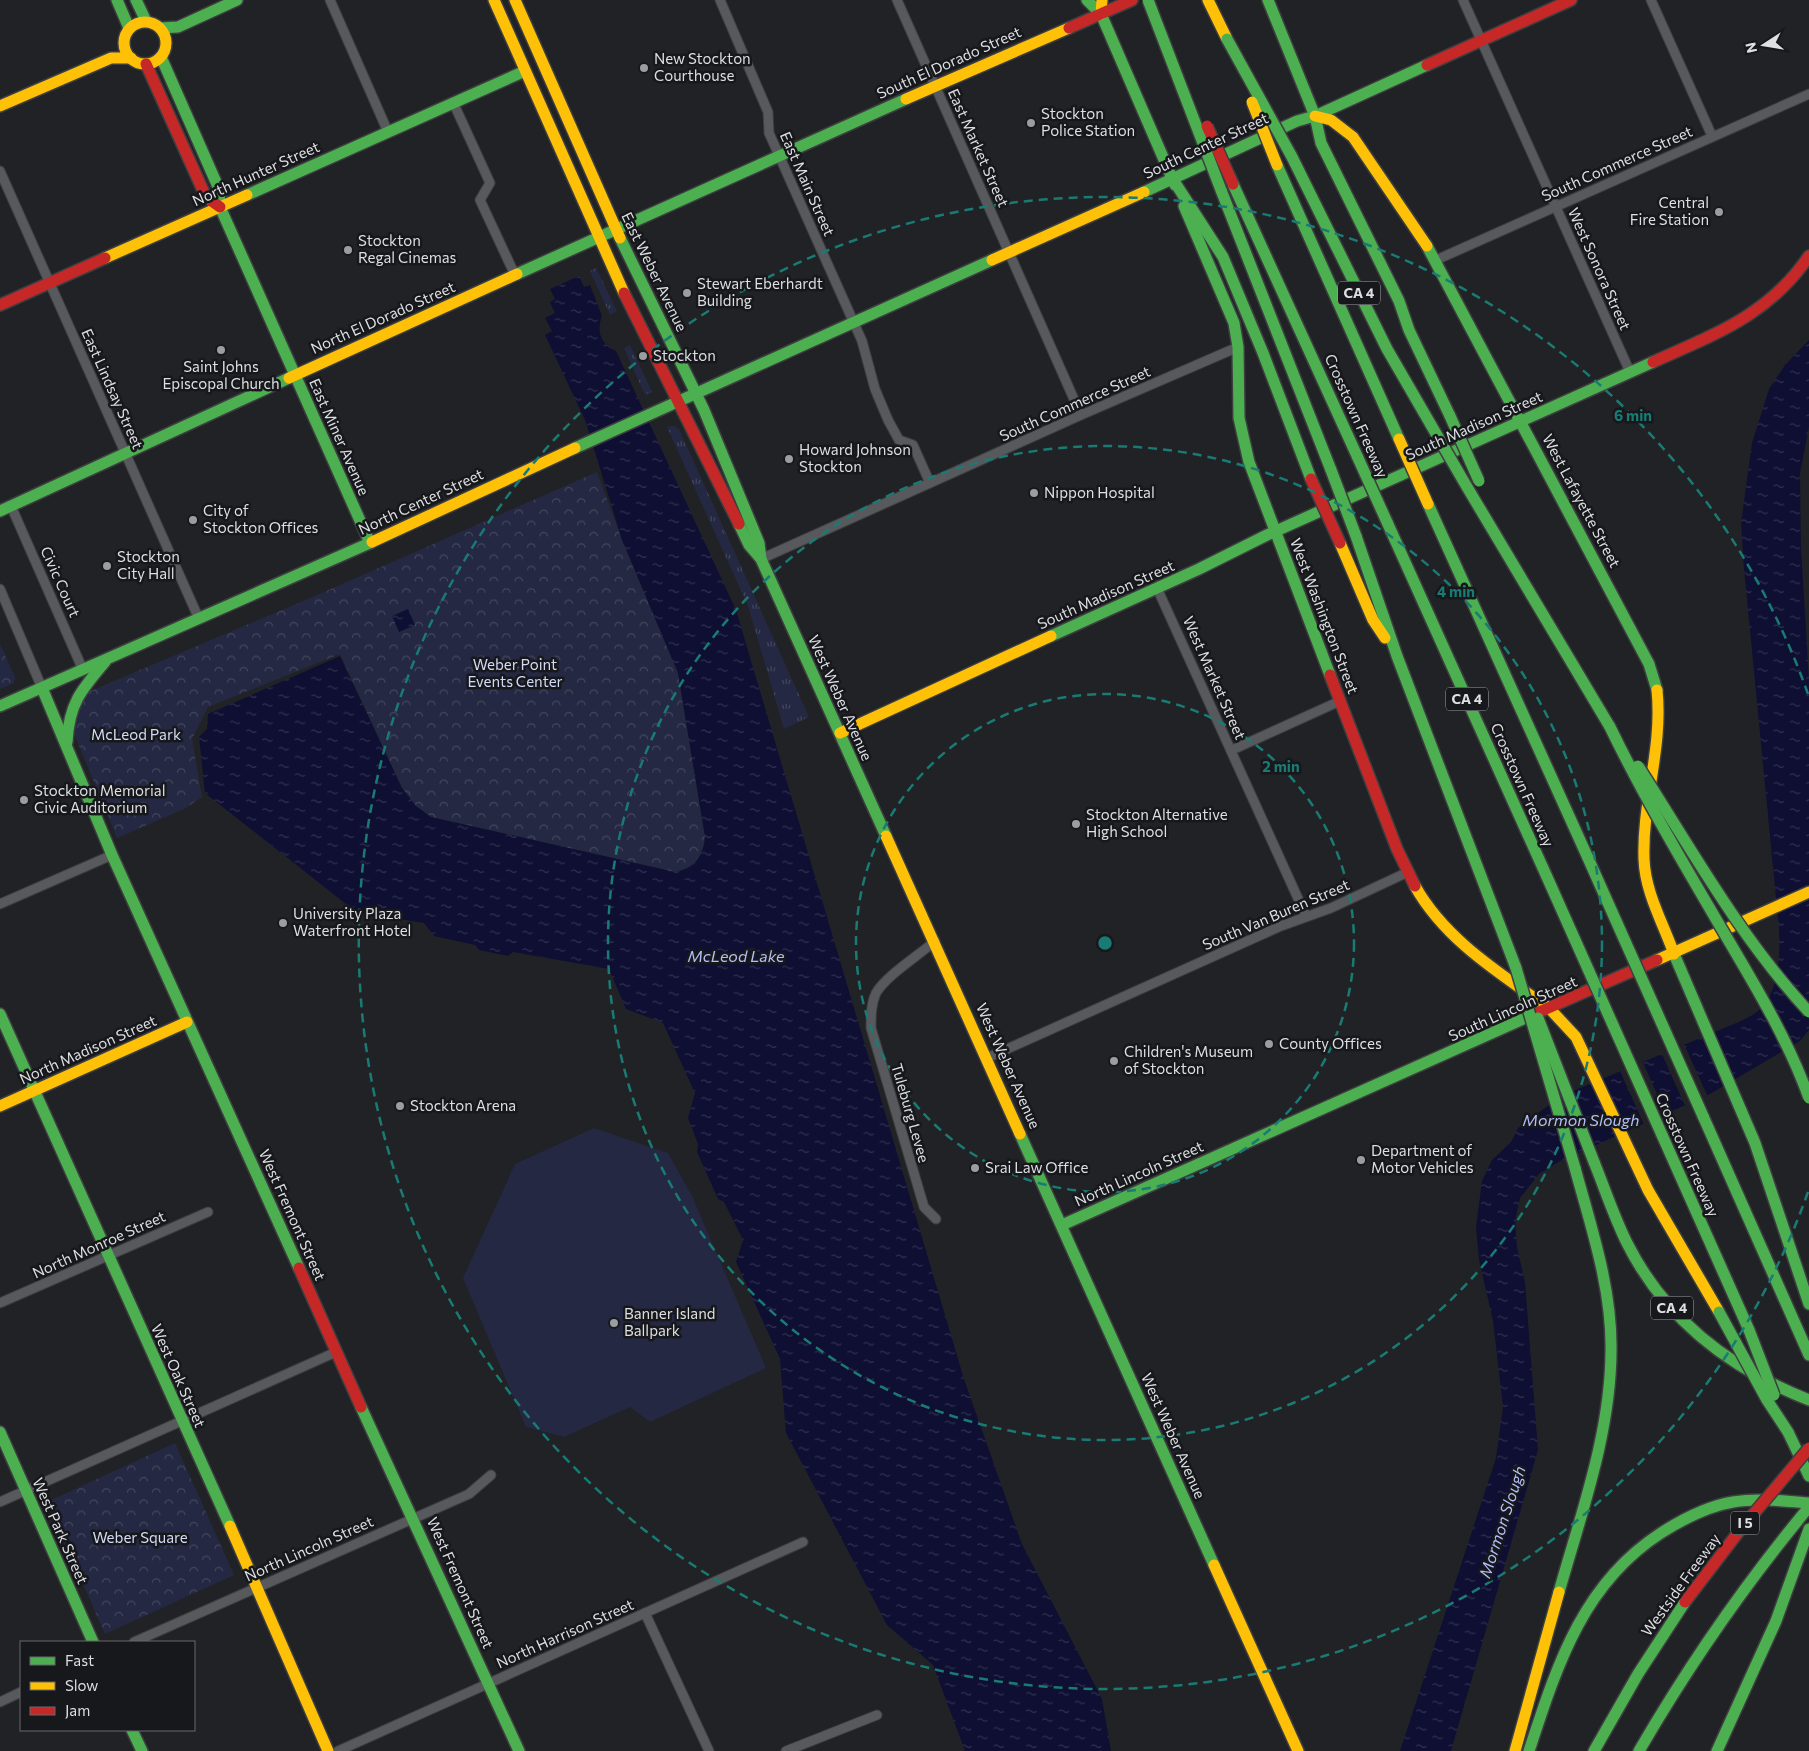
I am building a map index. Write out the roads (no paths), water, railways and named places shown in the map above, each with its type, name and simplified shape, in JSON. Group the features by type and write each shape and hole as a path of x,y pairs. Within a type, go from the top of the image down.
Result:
{"main road":[{"path":"116,0 129,28"},
{"path":"136,0 146,21"},
{"path":"111,58 124,42 129,28 139,22 146,21 160,28 178,27 237,0"},
{"path":"494,0 598,237 677,401"},
{"name":"East Weber Avenue","path":"514,0 616,230 696,392 759,543 761,559"},
{"path":"1087,0 1102,14"},
{"path":"1102,0 1102,14 1172,178 1223,257 1263,353 1311,479 1373,620 1397,656"},
{"name":"South El Dorado Street","path":"779,155 1132,0"},
{"name":"CA 4","path":"1148,0 1331,470 1397,656 1516,968 1548,1038 1594,1162 1627,1243 1649,1280 1679,1316 1702,1338 1740,1367 1768,1383 1809,1400"},
{"name":"Crosstown Freeway","path":"1152,0 1749,1330 1788,1432 1809,1476"},
{"name":"Crosstown Freeway","path":"1208,0 1227,39 1277,165 1809,1354"},
{"path":"1268,0 1315,116 1321,143 1399,301 1410,330 1479,481 1513,561"},
{"name":"South Center Street","path":"854,322 1297,120 1315,116 1571,0"},
{"path":"0,106 111,58 131,58 146,64 155,62 161,57 166,42 178,27"},
{"path":"160,28 166,42"},
{"name":"CA 4","path":"1227,39 1292,158 1387,349 1430,425 1513,561 1610,727 1652,786 1755,948 1778,979 1809,1012"},
{"path":"124,42 125,50 131,58"},
{"name":"East Miner Avenue","path":"161,57 219,190 220,207 370,543"},
{"name":"East Miner Avenue","path":"146,64 206,197 220,207"},
{"name":"North Hunter Street","path":"0,305 525,71"},
{"name":"West Lafayette Street","path":"1315,116 1331,120 1353,137 1423,238 1640,645 1657,687 1660,733 1645,821 1644,862 1649,885 1674,954 1732,1086 1765,1170 1809,1304"},
{"name":"North El Dorado Street","path":"5,508 295,374 779,155"},
{"name":"West Washington Street","path":"1172,178 1234,323 1238,348 1239,418 1243,442 1389,831 1408,872 1421,896 1444,924 1488,964 1550,1008 1576,1037 1597,1078 1648,1190 1719,1312 1767,1400 1788,1432"},
{"name":"South Madison Street","path":"840,733 1276,532 1745,320 1776,299 1802,268 1809,256"},
{"name":"North Center Street","path":"0,706 370,543 654,411 854,322"},
{"name":"West Weber Avenue","path":"677,401 689,420 749,545 761,559 935,941 1298,1751"},
{"path":"67,747 68,720 72,703 108,659"},
{"name":"West Fremont Street","path":"42,688 112,855 263,1185 336,1352 519,1751"},
{"path":"1610,727 1638,785 1770,1012 1794,1060 1809,1098"},
{"name":"South Lincoln Street","path":"1228,1152 1809,892"},
{"path":"1515,1751 1587,1490 1604,1417 1610,1367 1610,1325 1595,1238 1516,968"},
{"name":"West Oak Street","path":"0,1014 109,1256 181,1422 258,1588 328,1751"},
{"name":"North Madison Street","path":"0,1106 187,1022"},
{"name":"North Lincoln Street","path":"1062,1225 1228,1152"},
{"name":"West Park Street","path":"0,1432 94,1641"},
{"name":"Westside Freeway","path":"1594,1751 1638,1674 1685,1602 1740,1530 1809,1448"},
{"path":"1529,1751 1551,1684 1575,1625 1602,1584 1631,1553 1683,1520 1726,1503 1773,1500 1809,1503"},
{"name":"I 5","path":"1640,1751 1684,1674 1727,1610 1809,1507"},
{"path":"1717,1751 1741,1702 1789,1590 1809,1529"},
{"path":"132,1731 142,1751"}],"street":[{"path":"330,0 388,132"},
{"name":"East Main Street","path":"720,0 768,112 767,127 854,322 864,347 875,389 888,420 899,440 913,446 926,484"},
{"name":"East Market Street","path":"897,0 1009,252"},
{"name":"West Sonora Street","path":"1463,0 1630,372"},
{"path":"1651,0 1712,136"},
{"name":"South Commerce Street","path":"1436,260 1809,94"},
{"path":"453,102 490,183 480,200 515,275"},
{"name":"East Lindsay Street","path":"0,171 199,619"},
{"path":"1009,252 1082,415"},
{"name":"South Commerce Street","path":"761,559 926,484 1238,348"},
{"name":"Civic Court","path":"5,508 83,670"},
{"name":"West Market Street","path":"1158,588 1306,916"},
{"path":"0,589 42,688"},
{"path":"1232,750 1340,702"},
{"path":"0,904 112,855"},
{"name":"South Van Buren Street","path":"987,1058 1153,982 1306,916 1331,908 1408,872"},
{"name":"Tuleburg Levee","path":"935,941 885,982 876,994 871,1010 871,1028 924,1207 936,1219"},
{"name":"North Monroe Street","path":"0,1303 208,1212"},
{"path":"0,1502 336,1352"},
{"name":"North Lincoln Street","path":"136,1641 469,1494 492,1475"},
{"name":"North Harrison Street","path":"338,1751 803,1542"},
{"path":"645,1613 709,1751"},
{"path":"0,1702 20,1692"},
{"path":"786,1751 877,1715"}],"water":[{"name":"McLeod Lake","path":"579,276 584,287 590,285 602,316 600,322 601,337 607,345 616,351 736,610 964,1379 1022,1544 1102,1699 1111,1751 965,1751 933,1665 887,1625 786,1433 780,1359 736,1262 743,1240 724,1202 718,1199 697,1152 698,1144 688,1118 695,1093 663,1023 626,1009 609,969 513,952 508,956 479,950 475,945 434,936 424,923 356,912 205,793 199,737 207,729 208,714 340,656 402,788 416,806 431,817 675,872 688,868 697,861 705,837 678,673 622,540 585,420 545,335 552,331 545,318 555,313 550,302 555,299 550,289"},
{"name":"Mormon Slough","path":"1809,340 1809,427 1800,473 1801,548 1809,680 1809,1030 1800,1041 1710,1094 1560,1161 1539,1174 1520,1198 1515,1221 1517,1247 1525,1282 1538,1450 1451,1751 1400,1751 1496,1458 1503,1407 1493,1321 1479,1260 1476,1227 1482,1181 1492,1160 1511,1142 1518,1128 1561,1096 1748,1018 1765,1003 1775,984 1779,961 1779,929 1741,523 1752,443 1769,389 1785,365"},
{"path":"408,609 415,625 399,632 392,616"}],"place":[{"name":"New Stockton Courthouse","path":"644,68"},
{"name":"Stockton Police Station","path":"1031,123"},
{"name":"Central Fire Station","path":"1719,212"},
{"name":"Stockton Regal Cinemas","path":"348,250"},
{"name":"Stewart Eberhardt Building","path":"687,293"},
{"name":"Saint Johns Episcopal Church","path":"221,350"},
{"name":"Stockton","path":"643,356"},
{"name":"Howard Johnson Stockton","path":"789,459"},
{"name":"Nippon Hospital","path":"1034,493"},
{"name":"City of Stockton Offices","path":"193,520"},
{"name":"Stockton City Hall","path":"107,566"},
{"name":"Stockton Memorial Civic Auditorium","path":"24,800"},
{"name":"Stockton Alternative High School","path":"1076,824"},
{"name":"University Plaza Waterfront Hotel","path":"283,923"},
{"name":"County Offices","path":"1269,1044"},
{"name":"Children's Museum of Stockton","path":"1114,1061"},
{"name":"Stockton Arena","path":"400,1106"},
{"name":"Department of Motor Vehicles","path":"1361,1160"},
{"name":"Srai Law Office","path":"975,1168"},
{"name":"Banner Island Ballpark","path":"614,1323"}],"park label":[{"name":"Weber Point Events Center","path":"515,674"},
{"name":"McLeod Park","path":"136,735"},
{"name":"Weber Square","path":"140,1538"}]}
